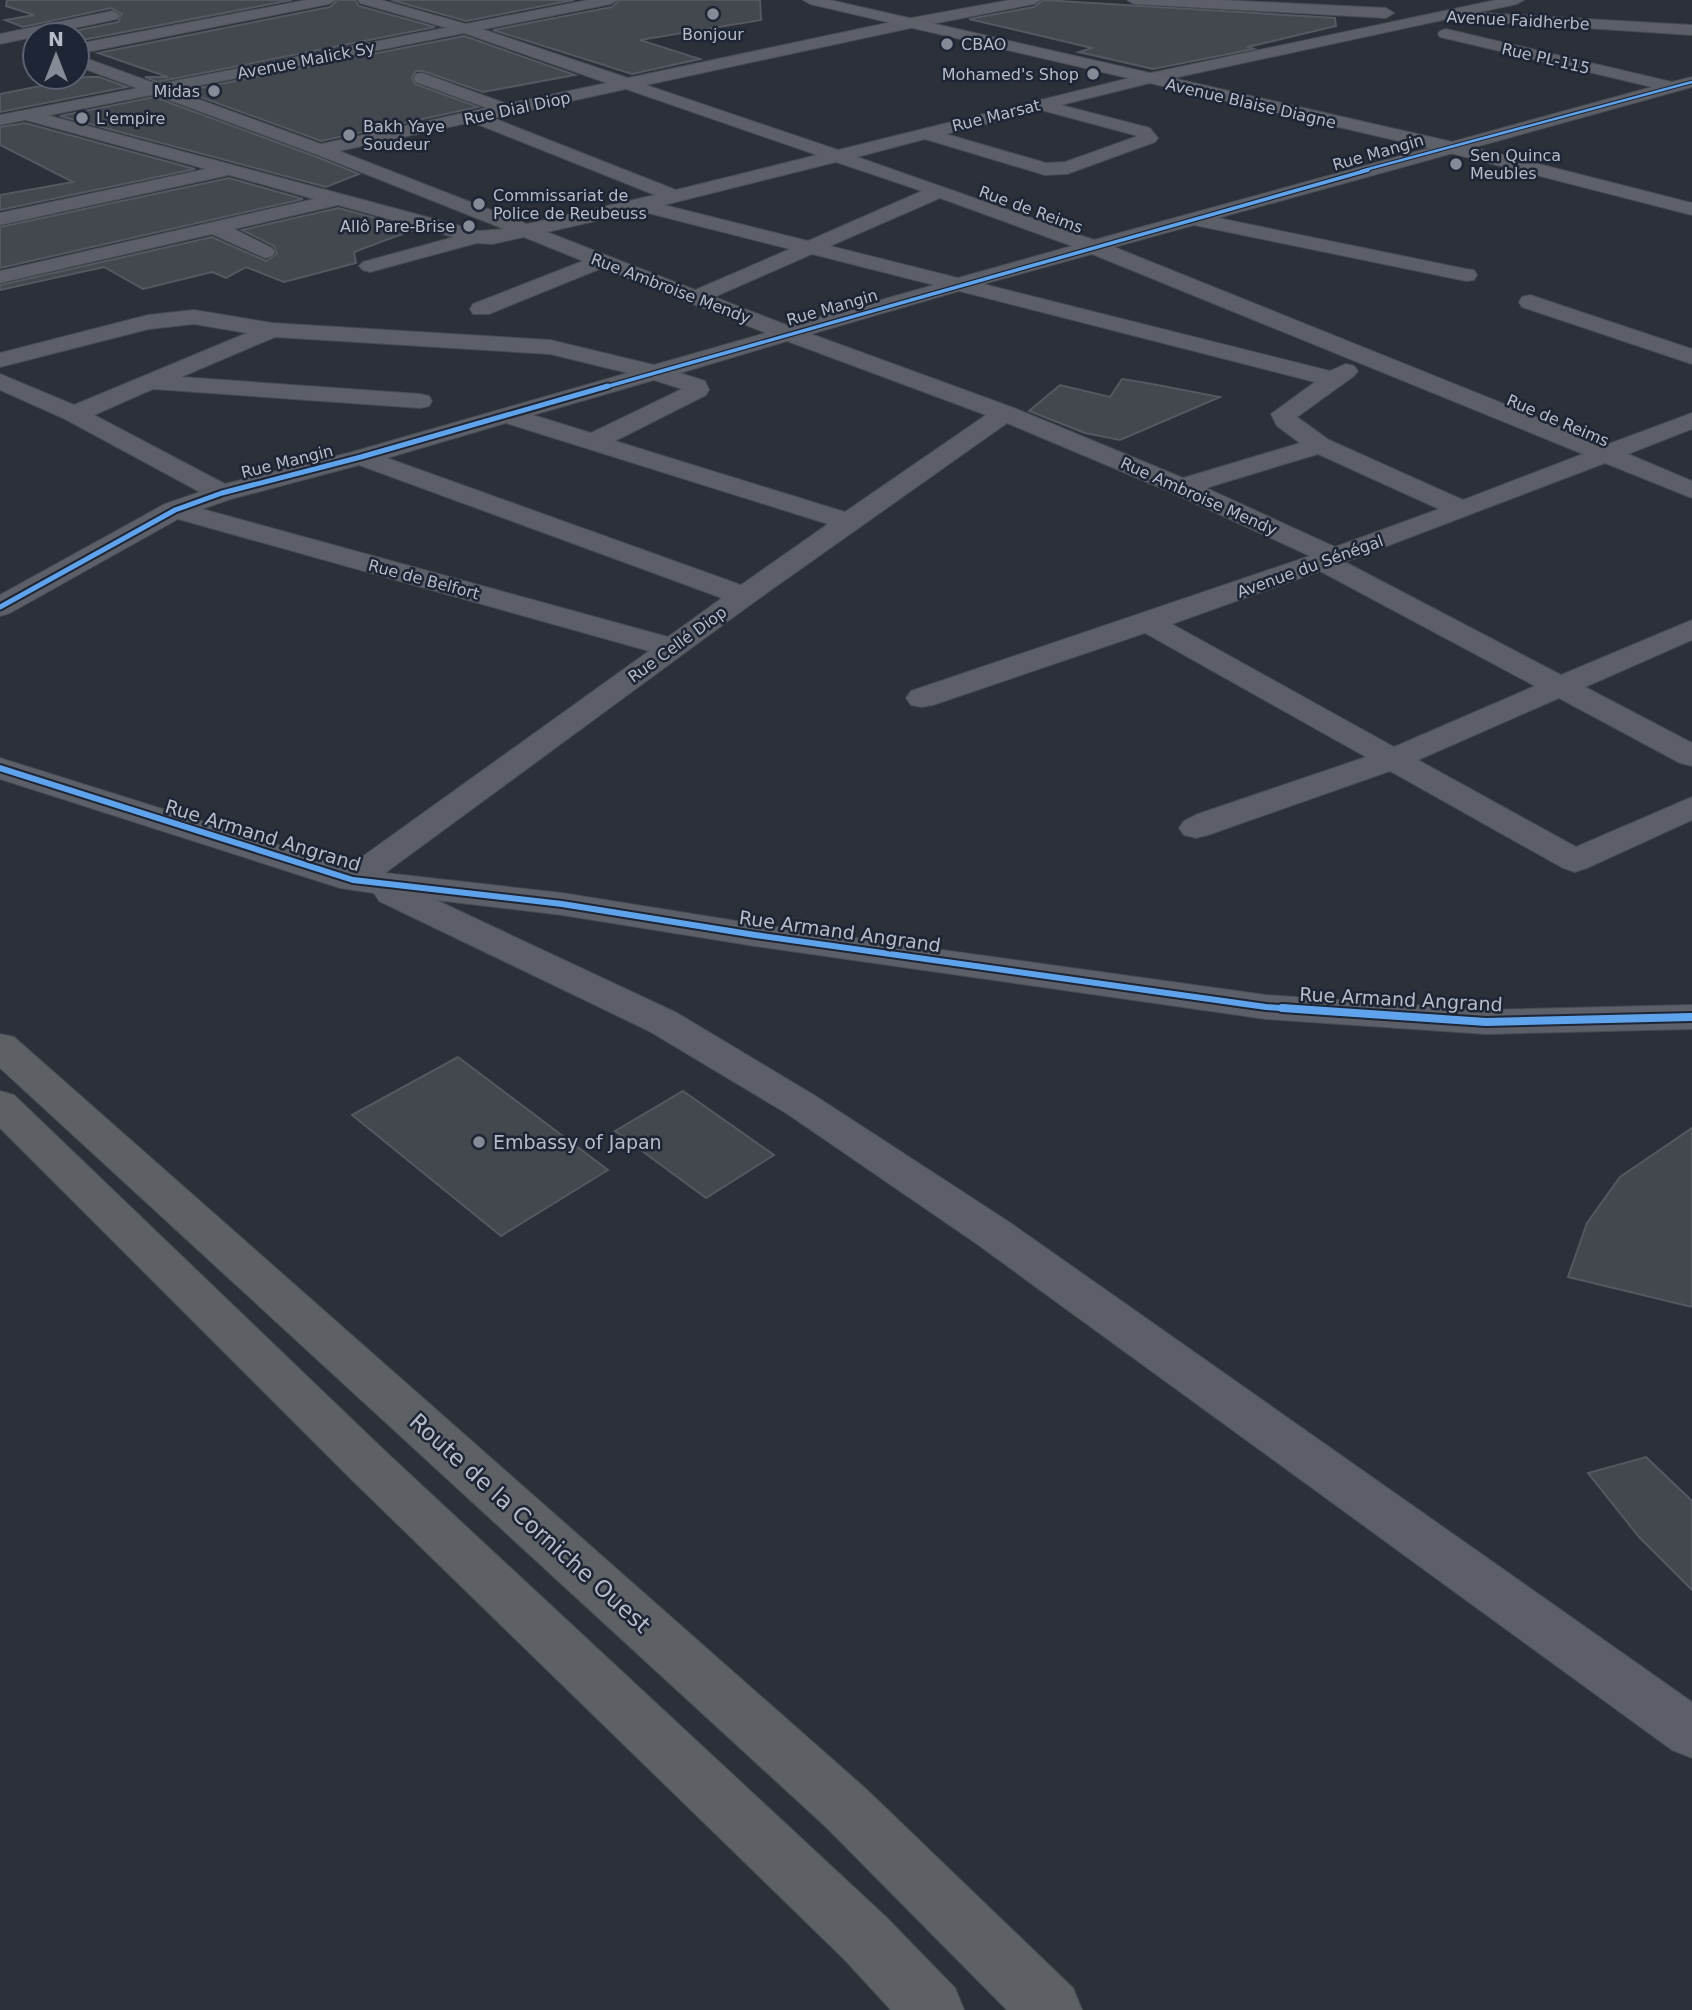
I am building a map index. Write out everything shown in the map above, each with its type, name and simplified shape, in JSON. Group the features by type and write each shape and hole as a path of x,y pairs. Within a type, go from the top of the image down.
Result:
{"highway":[{"name":"Route de la Corniche Ouest","path":"0,1046 846,1808 1051,2010"},
{"path":"0,1104 369,1466 866,1938 933,2010"}],"main road":[{"name":"Avenue Malick Sy","path":"0,120 611,0"},
{"name":"Avenue Blaise Diagne","path":"810,0 1448,147 1692,209"}],"street":[{"path":"91,46 329,0"},
{"name":"Rue de Reims","path":"365,0 467,29 1094,247 1692,490"},
{"name":"Rue Dial Diop","path":"0,219 906,24 1034,0"},
{"name":"Avenue Faidherbe","path":"1134,0 1692,30"},
{"name":"Rue Marsat","path":"478,237 492,238 528,232 1039,104 1517,0"},
{"path":"4,36 128,13"},
{"name":"Rue PL-115","path":"1400,24 1686,87"},
{"path":"4,36 21,41"},
{"name":"Rue Ambroise Mendy","path":"91,65 321,150 788,334 1004,413 1182,488 1329,560 1692,756"},
{"path":"422,78 507,110"},
{"name":"Rue Mangin","path":"0,607 175,510 222,492 361,457 1448,147 1686,87"},
{"path":"923,133 1045,169 1068,168 1149,138 1144,132 1039,104"},
{"path":"28,115 478,237"},
{"path":"475,117 673,197"},
{"path":"694,298 939,191"},
{"path":"0,277 340,199"},
{"path":"640,205 1334,379"},
{"path":"1194,219 1466,275"},
{"path":"215,228 265,252"},
{"path":"370,266 478,237"},
{"path":"82,258 110,275"},
{"path":"481,309 558,276 602,261"},
{"path":"1530,302 1692,357"},
{"path":"0,360 166,318 213,319 272,330 550,347 654,372 697,386 697,390 590,443"},
{"path":"74,414 272,330"},
{"path":"1369,357 1283,414 1286,421 1320,445 1462,509"},
{"path":"0,381 74,414 222,492"},
{"path":"150,382 420,401"},
{"name":"Rue Cellé Diop","path":"354,880 744,596 1004,413"},
{"path":"507,415 848,522"},
{"name":"Avenue du Sénégal","path":"922,698 1151,624 1329,560 1692,420"},
{"path":"1182,488 1320,445"},
{"path":"361,457 744,596"},
{"name":"Rue de Belfort","path":"175,510 673,648"},
{"path":"1151,624 1574,861 1692,807"},
{"path":"1196,828 1393,759 1692,629"},
{"name":"Rue Armand Angrand","path":"0,768 354,880 562,904 755,936 1266,1007 1377,1017 1486,1022 1692,1017"},
{"path":"354,880 386,890 663,1022 800,1104 993,1233 1692,1733"}],"building":[{"path":"7,0 292,0 91,38 91,28 118,22 122,14 111,8 51,21 21,21 21,26 5,20 34,15 6,6"},
{"path":"338,0 355,0 359,6 435,27 157,82 145,77 168,77 98,53 330,7"},
{"path":"391,0 574,0 466,21"},
{"path":"620,0 760,0 761,20 640,40 700,59 632,74 493,30 612,7"},
{"path":"1043,0 1335,18 1336,26 1248,47 1254,49 1153,69 1079,52 1092,48 969,19 1034,7"},
{"path":"464,36 575,75 483,92 416,71 412,77 415,84 478,107 321,141 184,91"},
{"path":"91,77 99,77 127,87 0,112 0,94 21,90 91,91"},
{"path":"154,97 359,174 326,187 60,116"},
{"path":"25,123 195,169 0,210 0,195 73,182 0,145 0,127"},
{"path":"229,178 303,199 0,268 0,227"},
{"path":"338,208 416,229 354,252 356,263 284,282 246,267 226,278 212,272 143,289 104,267 0,290 0,285 212,237 266,261 277,254 274,246 242,230"},
{"path":"1122,379 1220,397 1120,440 1085,433 1029,411 1060,385 1110,397"},
{"name":"Embassy of Japan","path":"458,1057 608,1170 501,1236 352,1115"},
{"path":"683,1091 774,1155 706,1198 615,1131"},
{"path":"1692,1128 1692,1307 1568,1277 1587,1223 1620,1177"},
{"path":"1646,1457 1692,1501 1692,1590 1639,1537 1588,1473"}],"cycle path":[{"path":"0,607 175,510 222,493 361,457 1448,147 1692,82"},
{"path":"0,768 353,880 562,904 755,935 1266,1007 1486,1022 1692,1017"}],"place":[{"name":"Bonjour","path":"713,14"},
{"name":"CBAO","path":"947,44"},
{"name":"Mohamed's Shop","path":"1093,74"},
{"name":"Midas","path":"214,91"},
{"name":"L'empire","path":"82,118"},
{"name":"Bakh Yaye Soudeur","path":"349,135"},
{"name":"Sen Quinca Meubles","path":"1456,164"},
{"name":"Commissariat de Police de Reubeuss","path":"479,204"},
{"name":"Allô Pare-Brise","path":"469,226"},
{"name":"Embassy of Japan","path":"479,1142"}]}
